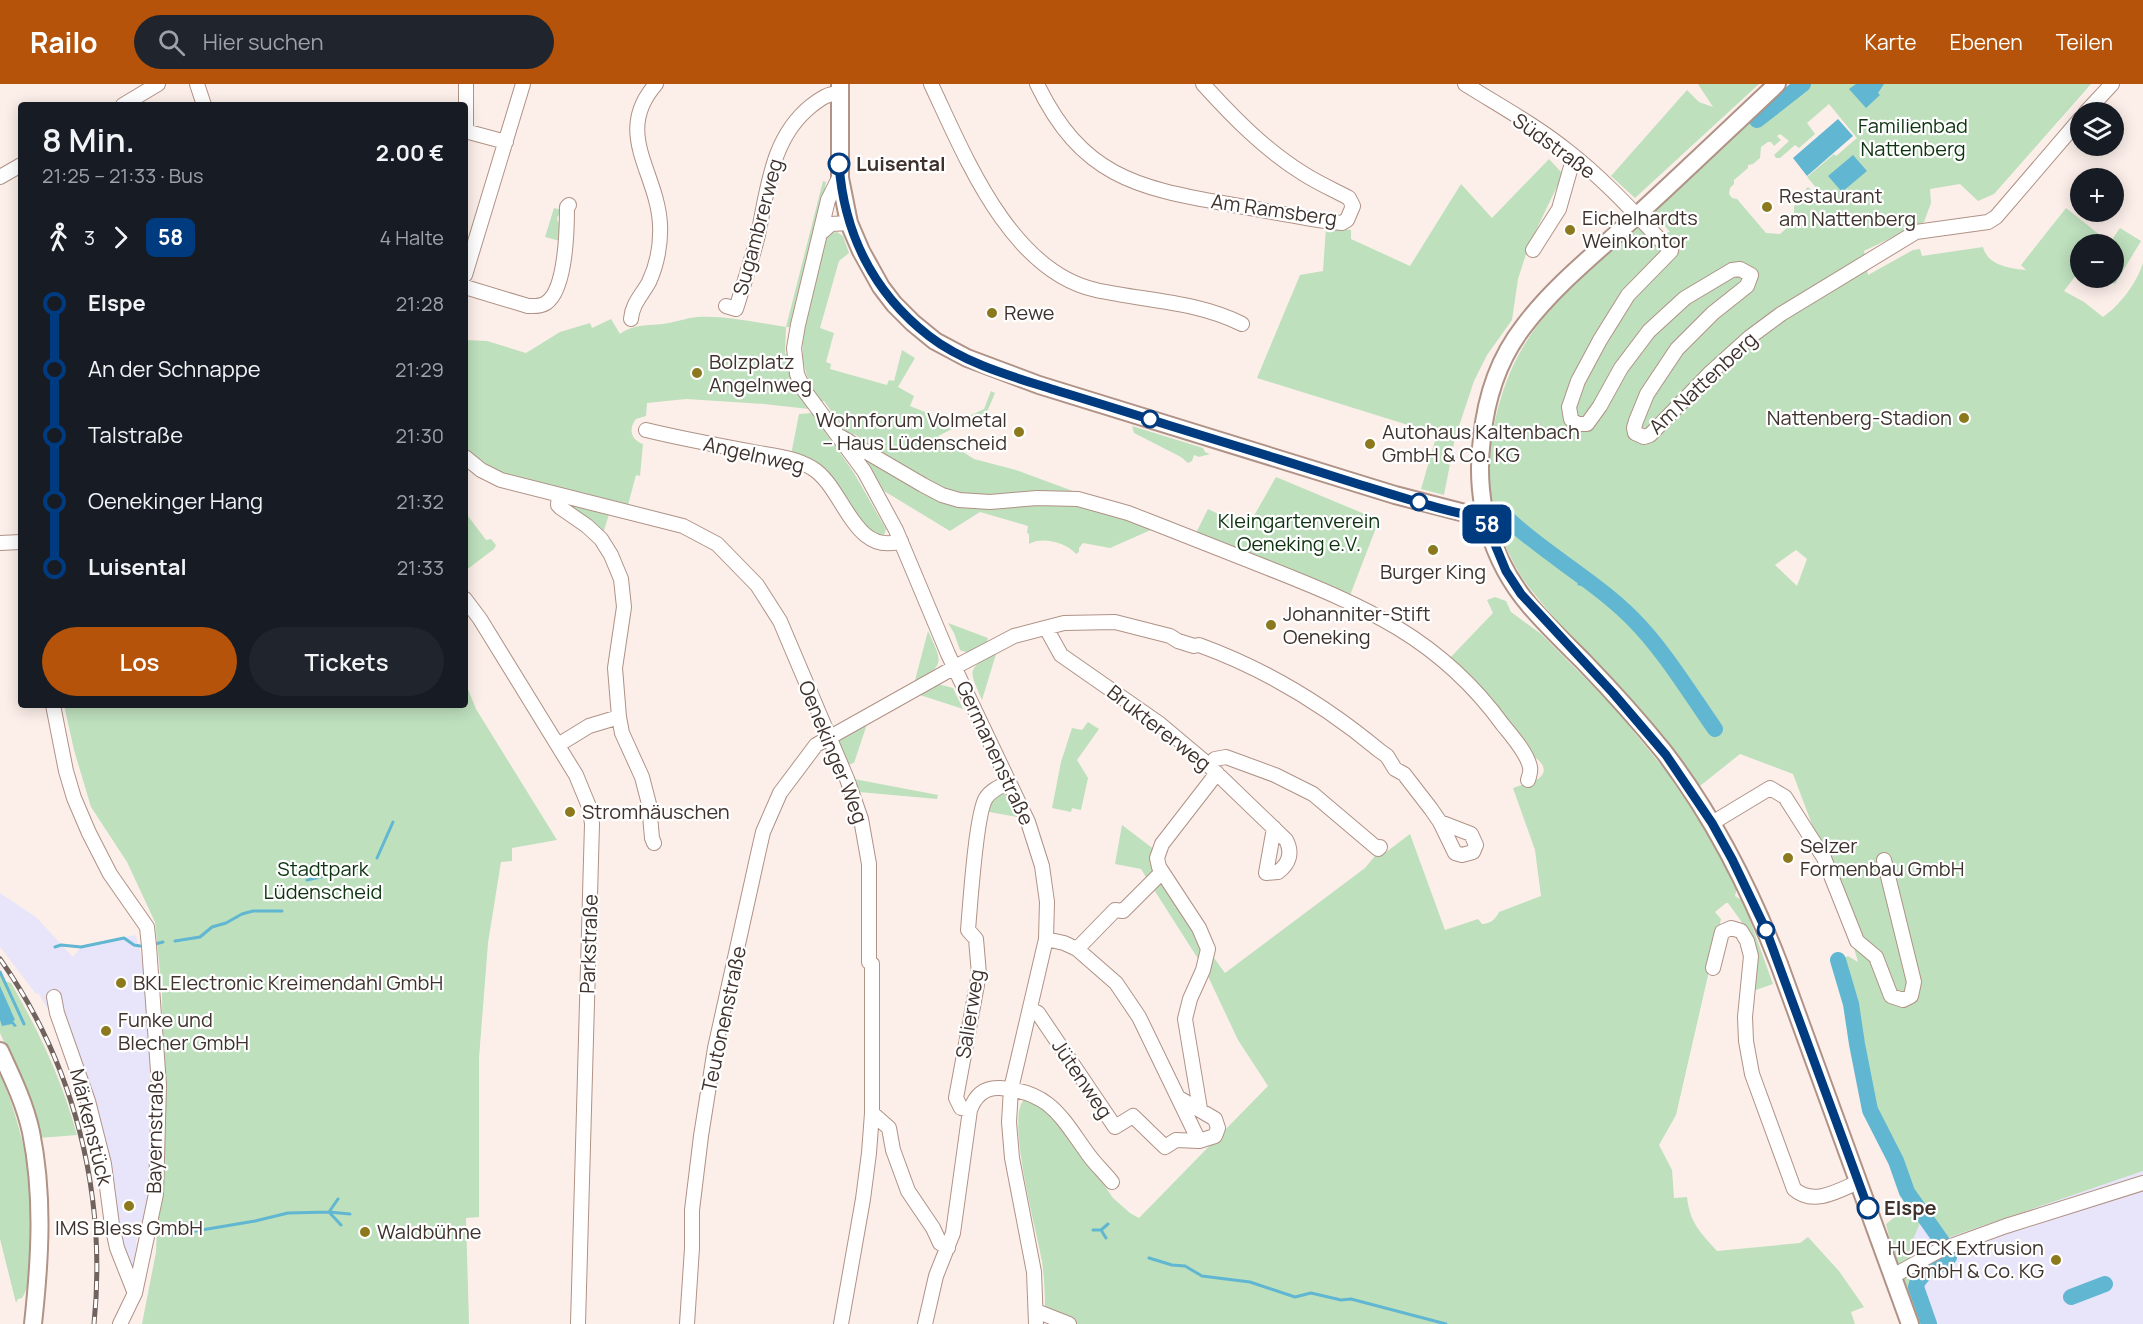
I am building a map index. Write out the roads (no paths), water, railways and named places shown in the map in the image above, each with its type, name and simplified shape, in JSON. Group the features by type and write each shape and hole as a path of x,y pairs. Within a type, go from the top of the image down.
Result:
{"main road":[{"path":"1778,84 1562,284 1522,328 1504,357 1487,403 1482,431 1480,482 1484,518 1506,571 1521,594 1643,726 1666,755 1712,823 1737,868 1766,930 1910,1324"},
{"path":"840,88 840,176 847,215 867,262 894,304 935,341 967,358 1039,385 1345,480 1484,518"},
{"path":"0,1051 25,1110 38,1175 41,1233 33,1324"}],"street":[{"path":"128,102 158,84"},
{"path":"197,84 203,102"},
{"path":"466,84 466,102"},
{"path":"468,265 523,84"},
{"path":"631,319 631,309 648,284 653,272 660,241 658,207 638,147 636,132 642,104 656,84"},
{"path":"931,84 960,147 985,191 1025,247 1050,269 1074,283 1096,290 1180,303 1242,324"},
{"name":"Am Ramsberg","path":"1037,84 1052,114 1073,140 1098,163 1127,180 1157,191 1211,201 1342,224 1347,220 1353,206 1349,198 1302,173 1271,151 1248,131 1203,84"},
{"name":"Südstraße","path":"1465,84 1539,130 1575,156 1636,216"},
{"path":"2095,102 2112,84"},
{"name":"Sugambrerweg","path":"726,306 736,309 756,242 774,160 780,145 792,126 807,110 840,88"},
{"path":"468,131 506,142"},
{"name":"Am Nattenberg","path":"1636,216 1671,251 1628,295 1600,340 1578,381 1569,407 1571,419 1577,424 1587,424 1621,368 1649,332 1685,298 1732,270 1740,269 1751,275 1747,286 1713,313 1677,349 1647,394 1634,428 1635,433 1644,437 1650,435 1750,336 1781,314 1916,232 1988,222 1996,217 2070,131"},
{"path":"1533,250 1559,209 1575,156"},
{"path":"0,177 18,167"},
{"name":"Germanenstraße","path":"840,176 831,192 798,325 794,352 797,374 804,390 864,471 901,541 955,667 1028,822 1042,866 1047,902 1046,939 1011,1089 1009,1122 1012,1158 1032,1258 1036,1317 1069,1324"},
{"path":"468,288 526,305 537,306 547,303 555,292 565,255 567,207 569,205"},
{"path":"825,215 832,209 847,215"},
{"path":"822,232 847,215"},
{"name":"Angelnweg","path":"646,430 803,463 813,468 826,480 851,519 865,534 880,542 901,541"},
{"path":"837,434 923,485 951,498 968,502 1037,498 1078,499 1114,508 1348,600 1374,613 1417,640 1456,672 1500,720 1526,759 1530,768 1528,780"},
{"name":"Oenekinger Weg","path":"468,459 481,470 497,478 674,523 708,538 729,554 757,585 778,619 847,779 860,815 870,864 868,931 869,962 872,964 872,1113 863,1199 841,1324"},
{"path":"559,495 558,505 587,526 604,543 621,579 624,607 615,668 619,717 622,733 642,777 649,804 654,843"},
{"path":"0,543 18,542"},
{"name":"Parkstraße","path":"468,603 576,775 587,799 592,824 578,1324"},
{"name":"Teutonenstraße","path":"687,1324 692,1210 701,1136 722,1013 741,940 763,832 785,785 816,745 1014,636 1065,623 1115,622 1170,636 1194,646 1199,645 1245,664 1299,692 1366,738 1387,756 1395,769 1405,776 1440,822"},
{"name":"Bruktererweg","path":"1046,628 1061,655 1160,724 1213,769 1274,828"},
{"name":"Bayernstraße","path":"54,708 66,771 74,798 110,874 147,927 148,936 159,1085 156,1194 135,1293 120,1324"},
{"path":"558,745 589,726 619,717"},
{"path":"1200,1109 1185,1019 1190,999 1203,970 1208,949 1198,928 1162,872 1157,858 1162,844 1213,769 1215,759 1226,757 1293,783 1313,794 1378,849 1380,847"},
{"name":"Salierweg","path":"970,1110 961,1108 956,1098 979,974 976,939 968,930 976,848 982,807 986,799 1009,782"},
{"path":"1712,823 1770,788 1785,797 1824,858 1857,941 1876,957 1891,996 1903,1000 1911,996 1914,982 1884,860"},
{"path":"1077,949 1115,910 1123,911 1162,872"},
{"path":"1713,968 1722,932 1731,928 1741,931 1747,941 1751,956 1745,1017 1746,1041 1752,1074 1794,1189 1804,1195 1817,1198 1858,1182"},
{"path":"1046,939 1077,949 1116,983 1139,1017 1199,1140 1215,1136 1218,1128 1215,1119 1179,1098"},
{"name":"Märkenstück","path":"54,997 57,1013 88,1101 104,1164 117,1248 135,1293"},
{"name":"Jütenweg","path":"1030,1009 1038,1013 1115,1126 1133,1116 1165,1147 1176,1140 1199,1140"},
{"path":"925,1324 936,1276 948,1248 956,1219 970,1110 975,1098 985,1090 1011,1089 1039,1098 1053,1108 1062,1116 1101,1171 1112,1182"},
{"path":"872,1113 889,1128 893,1150 906,1187 933,1228 940,1243 948,1248"},
{"path":"1893,1276 1940,1250 2143,1183"}],"water":[{"path":"1856,84 1884,84 1878,93 1880,95 1866,108 1849,89"},
{"path":"1838,119 1853,136 1807,176 1793,158"},
{"path":"1853,155 1867,171 1842,192 1828,176"},
{"path":"0,986 17,1026 14,1027 12,1024 2,1026"}],"waterway":[{"path":"1757,120 1803,84"},
{"path":"1509,520 1603,592 1644,630 1715,729"},
{"path":"1579,584 1595,587"},
{"path":"377,858 393,822"},
{"path":"307,880 359,868"},
{"path":"175,941 200,937 212,927 226,923 242,914 253,911 282,911"},
{"path":"55,947 61,945 81,947 124,938 140,946"},
{"path":"155,944 163,942"},
{"path":"1838,960 1851,1004 1870,1110 1896,1161 1907,1192 1950,1253 1945,1261 1925,1273 1916,1287 1929,1324"},
{"path":"0,972 24,1024"},
{"path":"338,1199 329,1212 341,1225"},
{"path":"172,1235 288,1213 350,1214"},
{"path":"1101,1230 1108,1224"},
{"path":"1093,1230 1101,1230 1106,1238"},
{"path":"1149,1258 1172,1265 1185,1266 1202,1276 1250,1282 1295,1297 1311,1293 1341,1300 1351,1299 1446,1324"},
{"name":"Elspe","path":"2071,1297 2105,1284"}],"railway":[{"path":"0,959 26,1000 48,1043 66,1087 80,1133 90,1180 95,1227 97,1276 94,1324"}],"place":[{"name":"Luisental","path":"839,164"},
{"name":"Restaurant am Nattenberg","path":"1767,207"},
{"name":"Eichelhardts Weinkontor","path":"1570,230"},
{"name":"Rewe","path":"992,313"},
{"name":"Bolzplatz Angelnweg","path":"697,373"},
{"name":"Nattenberg-Stadion","path":"1964,418"},
{"name":"Wohnforum Volmetal – Haus Lüdenscheid","path":"1019,432"},
{"name":"Autohaus Kaltenbach GmbH & Co. KG","path":"1370,444"},
{"name":"Burger King","path":"1433,550"},
{"name":"Johanniter-Stift Oeneking","path":"1271,625"},
{"name":"Stromhäuschen","path":"570,812"},
{"name":"Selzer Formenbau GmbH","path":"1788,858"},
{"name":"BKL Electronic Kreimendahl GmbH","path":"121,983"},
{"name":"Funke und Blecher GmbH","path":"106,1031"},
{"name":"IMS Bless GmbH","path":"129,1206"},
{"name":"Elspe","path":"1868,1208"},
{"name":"Waldbühne","path":"365,1232"},
{"name":"HUECK Extrusion GmbH & Co. KG","path":"2056,1260"}],"park label":[{"name":"Familienbad Nattenberg","path":"1913,138"},
{"name":"Kleingartenverein Oeneking e.V.","path":"1299,532"},
{"name":"Stadtpark Lüdenscheid","path":"323,880"}]}
